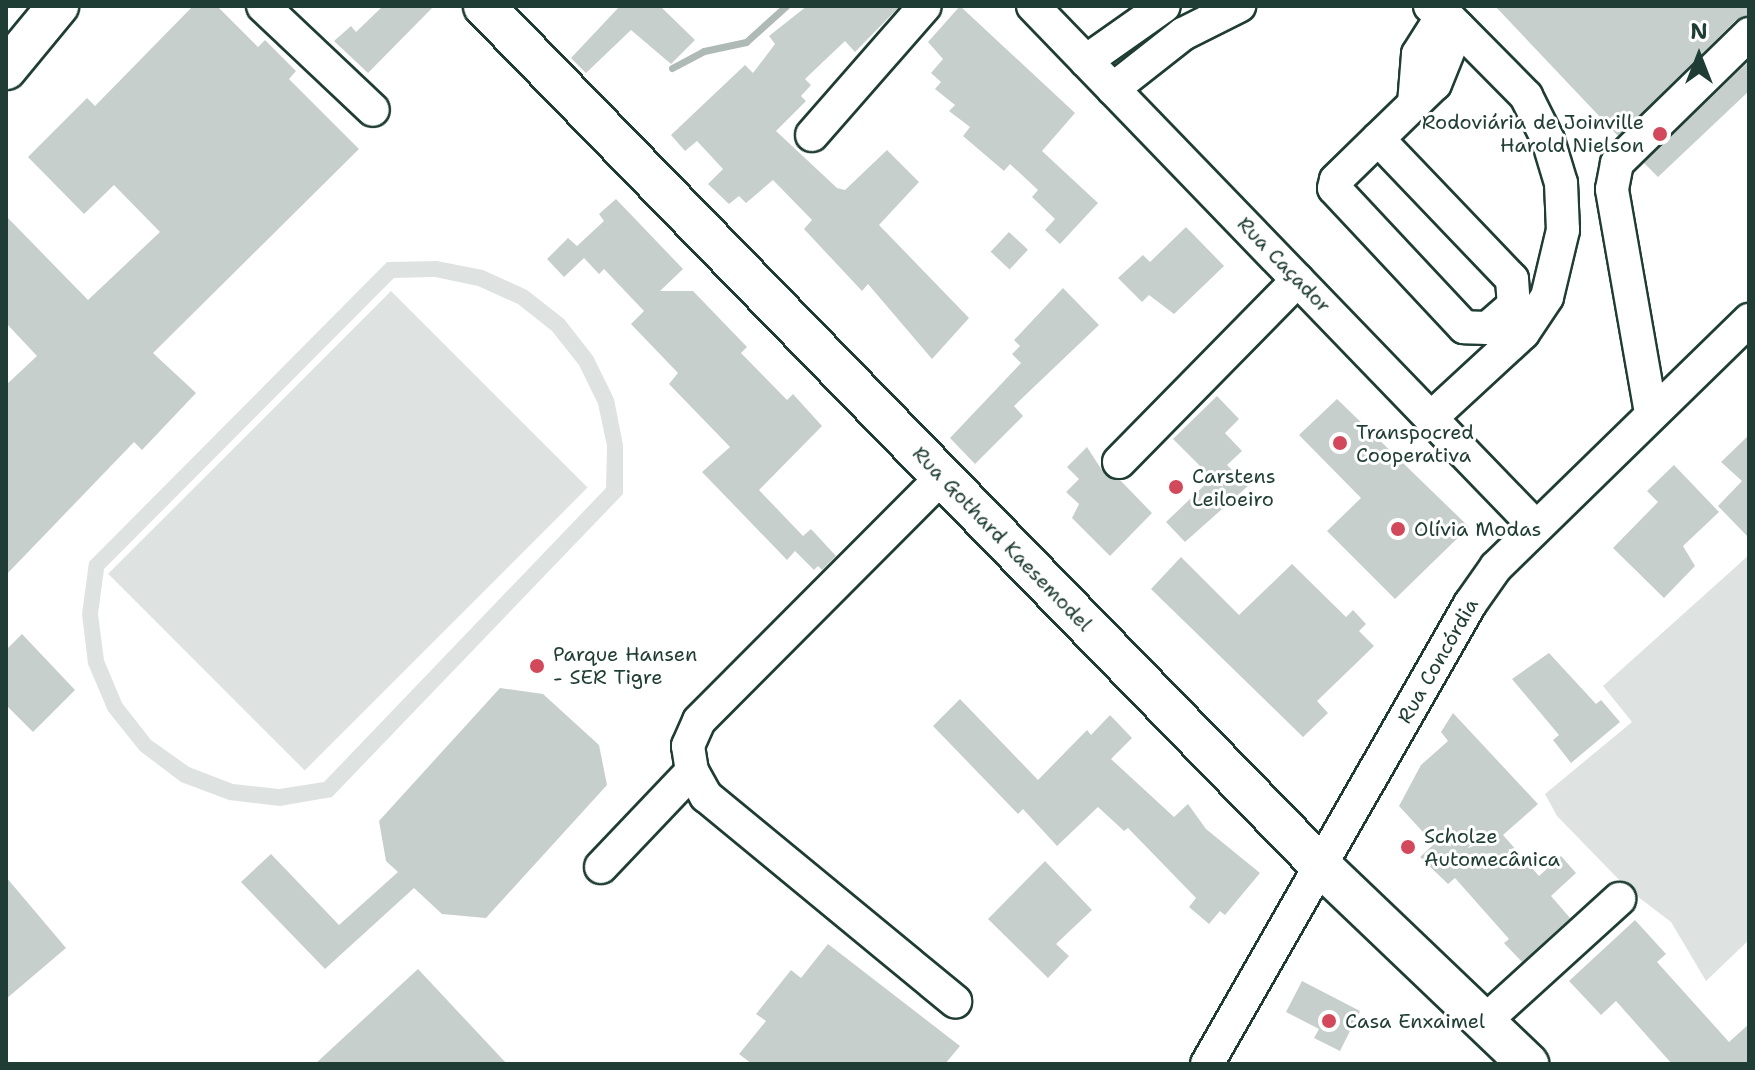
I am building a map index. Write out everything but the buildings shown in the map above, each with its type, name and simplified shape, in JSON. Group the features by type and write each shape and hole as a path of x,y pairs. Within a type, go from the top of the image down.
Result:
{"main road":[{"path":"6,69 58,6"},
{"name":"Rua Gothard Kaesemodel","path":"484,6 1320,865 1528,1064"}],"street":[{"path":"263,6 373,110"},
{"path":"812,135 925,6"},
{"name":"Rua Caçador","path":"1033,6 1534,525"},
{"path":"1086,61 1164,6"},
{"path":"1113,89 1183,34 1239,6"},
{"path":"1378,139 1512,279 1514,305 1488,328 1464,327 1337,196 1336,180 1443,74 1444,15"},
{"path":"1431,418 1523,333 1547,297 1563,230 1561,183 1548,140 1526,96 1444,15"},
{"path":"1651,413 1612,189 1617,163 1749,34"},
{"path":"1119,462 1298,280"},
{"name":"Rua Concórdia","path":"1207,1064 1470,604 1534,525 1749,320"},
{"path":"942,477 699,721 688,746 692,771 706,796 955,1001"},
{"path":"601,867 692,771"},
{"path":"1484,1022 1619,899"}],"shaded area":[{"path":"437,261 483,270 527,290 564,319 593,356 614,399 623,445 623,494 332,797 280,806 229,800 181,782 140,751 108,711 88,664 82,614 89,562 387,262","holes":["435,277 478,286 518,304 552,331 579,365 598,404 607,446 606,488 324,782 279,789 233,784 189,767 151,740 122,703 104,660 98,614 104,569 394,278"]},
{"path":"391,291 588,488 305,770 108,574"},
{"path":"1749,555 1749,940 1706,981 1671,922 1629,890 1557,816 1545,794 1632,722 1603,686"}],"waterway":[{"path":"672,68 704,51 746,42 786,6"}],"place":[{"name":"Rodoviária de Joinville Harold Nielson","path":"1660,134"},
{"name":"Transpocred Cooperativa","path":"1340,443"},
{"name":"Carstens Leiloeiro","path":"1176,487"},
{"name":"Olívia Modas","path":"1398,529"},
{"name":"Parque Hansen - SER Tigre","path":"537,666"},
{"name":"Scholze Automecânica","path":"1408,847"},
{"name":"Casa Enxaimel","path":"1329,1021"}]}
